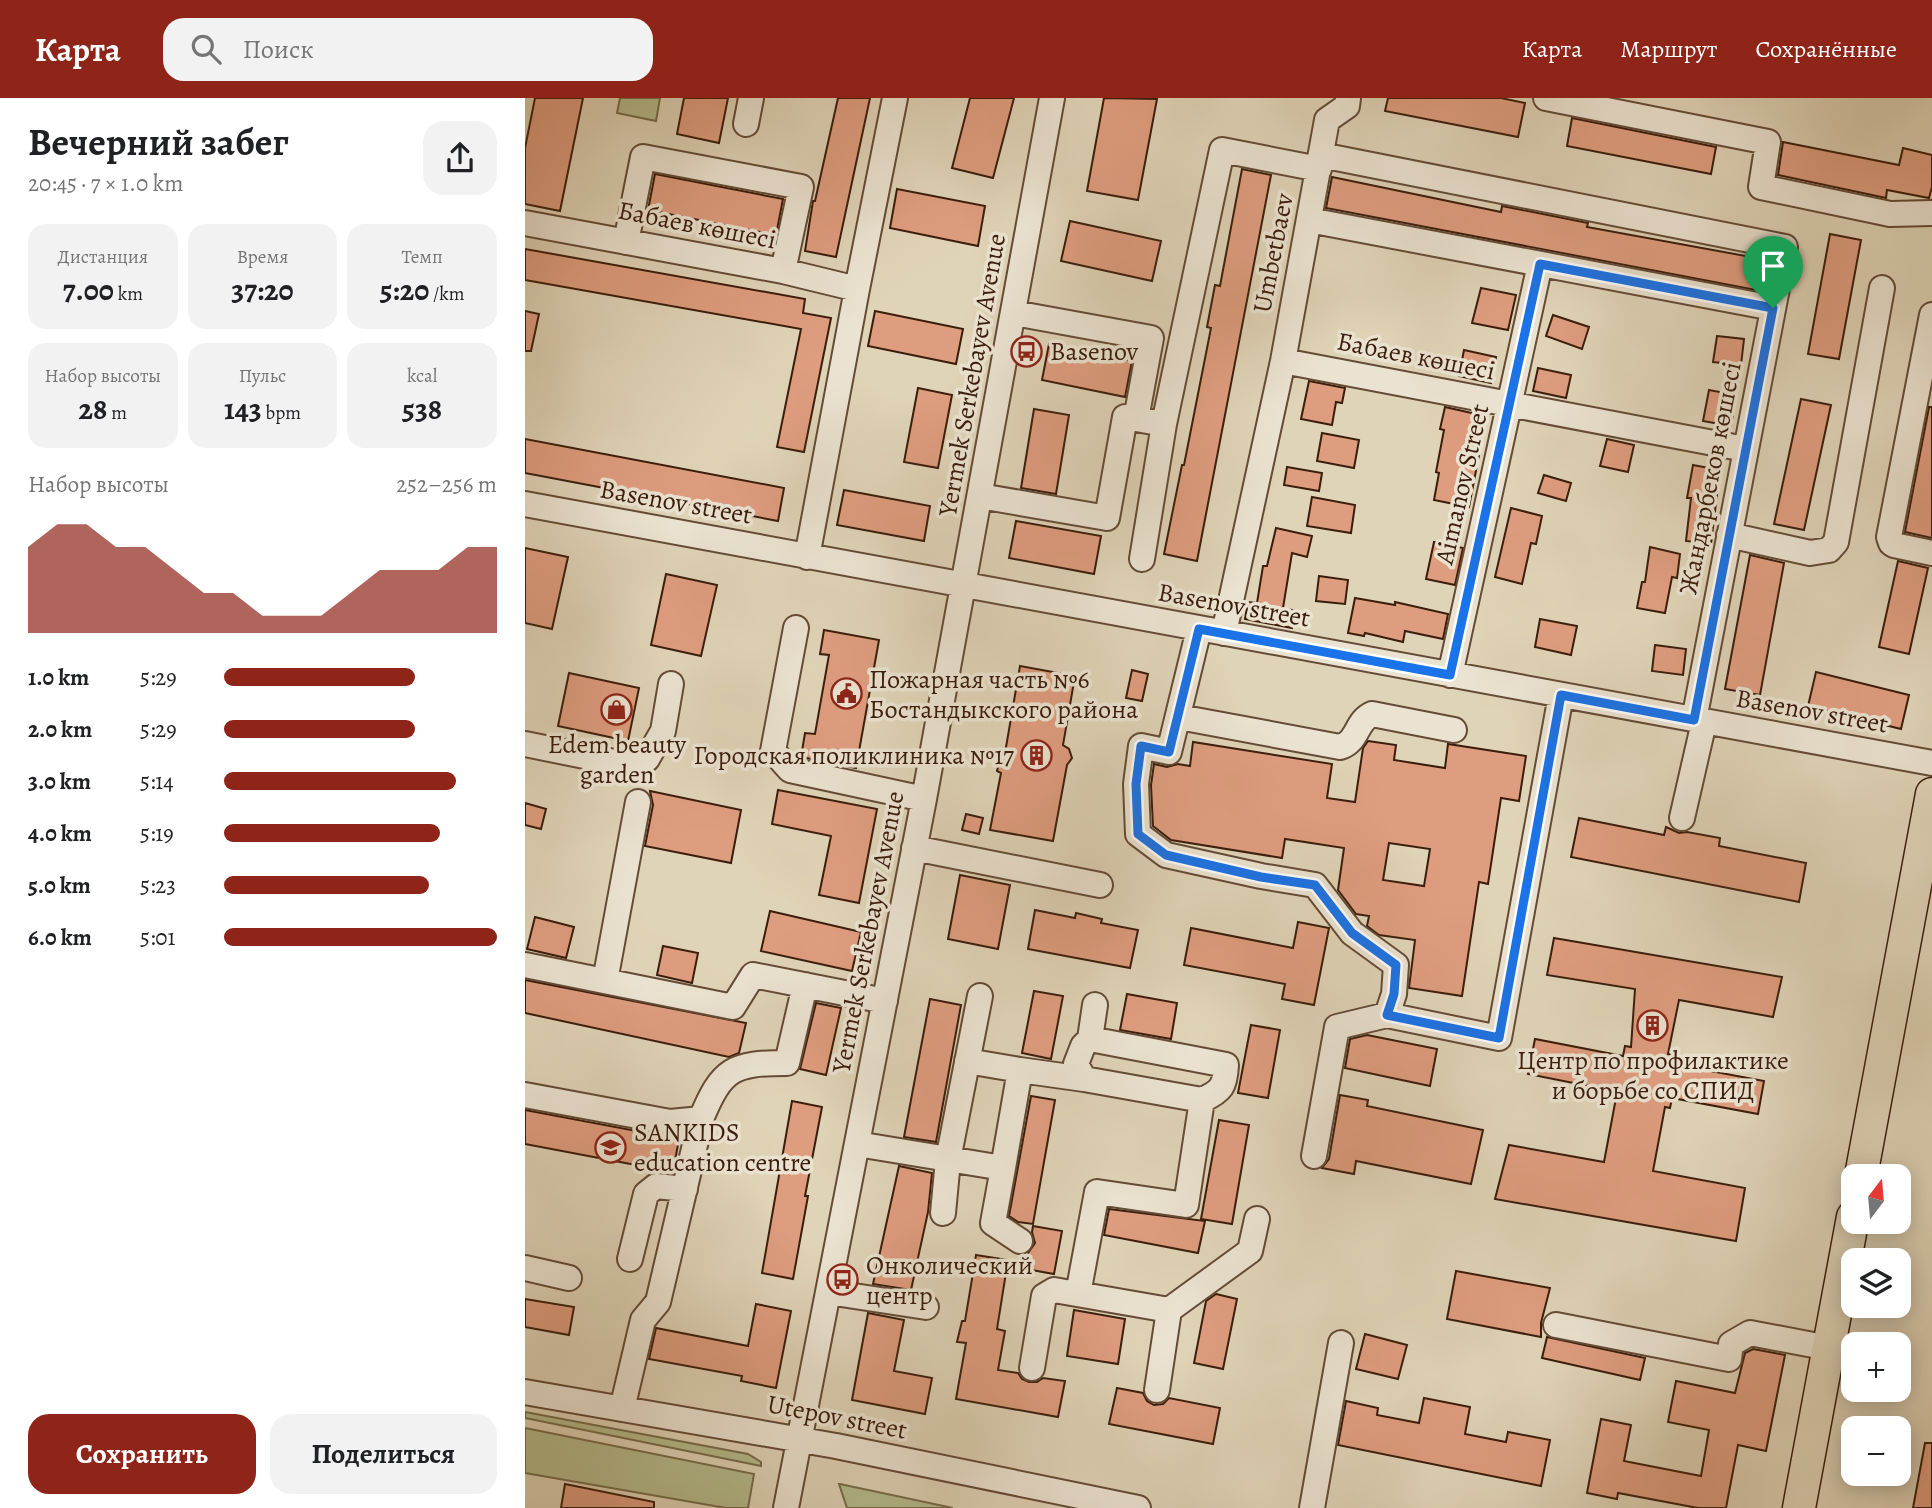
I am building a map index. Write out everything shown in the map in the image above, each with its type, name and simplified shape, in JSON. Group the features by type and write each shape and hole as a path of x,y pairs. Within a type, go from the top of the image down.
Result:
{"main road":[{"path":"1863,1164 1932,794"},
{"path":"1799,1508 1850,1234"}],"street":[{"path":"746,124 751,98"},
{"path":"807,556 895,98"},
{"name":"Umbetbaev","path":"1348,98 1347,106 1327,120 1283,361 1212,631 1189,663 1169,752 1141,746 1136,784 1138,834 1166,855 1261,877 1315,885 1352,933 1396,965 1394,994 1387,1015"},
{"path":"1546,98 1664,109 1768,142 1761,187 1890,214 1932,213"},
{"name":"Yermek Serkebayev Avenue","path":"786,1508 924,799 1050,111"},
{"path":"1142,559 1164,424 1222,150 1320,162"},
{"path":"626,242 643,158 801,187 783,271"},
{"name":"Жандарбеков көшесі","path":"1320,162 1785,247 1729,536 1682,818"},
{"path":"1309,220 1773,308"},
{"name":"Бабаев көшесі","path":"525,223 783,271 857,289"},
{"name":"Aimanov Street","path":"1450,675 1540,264"},
{"path":"1729,536 1811,553 1829,550 1836,542 1882,288"},
{"path":"1014,313 1151,338 1136,419"},
{"path":"1932,315 1889,537 1894,545 1932,552"},
{"name":"Бабаев көшесі","path":"1283,361 1745,449"},
{"path":"980,496 1107,517 1125,417 1164,424"},
{"name":"Basenov street","path":"525,505 1932,763"},
{"path":"796,628 773,751 790,770 924,799"},
{"path":"525,744 629,765 647,759 663,731 671,684"},
{"path":"1314,1156 1337,1027 1387,1015 1499,1038 1561,695"},
{"path":"1179,717 1340,747 1353,739 1365,717 1372,714 1454,730"},
{"path":"605,981 638,802"},
{"path":"914,848 1100,885"},
{"path":"525,965 733,1007 753,975 885,1000"},
{"path":"622,1409 643,1320 659,1302 701,1119 727,1073 754,1063 787,1063 805,985"},
{"path":"943,1213 948,1160 980,996"},
{"path":"1084,1080 1076,1064 1083,1046 1090,1039 1095,1004"},
{"path":"967,1061 1202,1100 1215,1094 1226,1082 1226,1065 1090,1039"},
{"path":"1020,1070 993,1223 1020,1241"},
{"path":"525,1095 670,1122 701,1119"},
{"path":"1078,1294 1097,1192 1186,1205 1202,1100"},
{"path":"857,1144 1003,1168"},
{"path":"630,1259 646,1194 656,1185 685,1189"},
{"path":"1157,1390 1169,1310 1250,1251 1257,1219"},
{"path":"525,1268 569,1278"},
{"path":"1032,1368 1044,1296 1053,1290 1169,1310"},
{"path":"828,1292 926,1307"},
{"path":"1556,1325 1729,1359 1731,1344 1750,1333 1829,1348"},
{"path":"1312,1508 1341,1343"},
{"name":"Utepov street","path":"525,1392 800,1440 1137,1508"}],"green space":[{"path":"620,98 660,98 656,121 617,113"},
{"path":"525,1412 748,1454 761,1462 761,1466 525,1418"},
{"path":"525,1428 754,1474 748,1508 726,1508 525,1473"},
{"path":"840,1484 953,1508 847,1508"}],"building":[{"path":"535,98 583,98 560,211 525,204 525,148"},
{"path":"684,98 728,98 719,143 677,134"},
{"path":"838,98 870,98 836,257 805,251 813,201"},
{"path":"970,98 1014,98 993,178 952,168"},
{"path":"1104,98 1157,99 1138,200 1087,191"},
{"path":"1388,98 1501,98 1525,103 1518,137 1385,111"},
{"path":"1572,118 1716,147 1711,174 1567,146"},
{"path":"1783,142 1899,165 1903,148 1932,155 1932,187 1929,198 1887,190 1886,198 1778,175"},
{"path":"1242,169 1271,175 1197,561 1164,554 1211,328 1207,327 1215,285 1220,286"},
{"path":"655,174 783,199 776,235 648,210"},
{"path":"1332,177 1501,212 1502,206 1588,223 1587,227 1762,259 1756,290 1326,208"},
{"path":"897,189 985,206 978,246 890,228"},
{"path":"1070,221 1161,241 1152,281 1061,261"},
{"path":"1830,234 1861,240 1839,359 1808,354"},
{"path":"525,249 805,299 803,313 831,318 804,452 777,447 801,329 525,280"},
{"path":"1481,288 1516,295 1508,330 1472,323"},
{"path":"525,311 539,314 531,351 525,351"},
{"path":"875,311 963,329 956,364 868,346"},
{"path":"1553,315 1589,327 1582,349 1546,336"},
{"path":"1717,336 1744,339 1741,365 1713,362"},
{"path":"1049,344 1132,361 1125,397 1042,380"},
{"path":"1464,350 1496,357 1491,383 1459,376"},
{"path":"1538,368 1571,375 1566,398 1533,391"},
{"path":"1309,381 1345,388 1342,403 1336,402 1332,425 1301,419"},
{"path":"918,388 952,395 938,468 904,462"},
{"path":"1709,390 1736,395 1731,426 1703,421"},
{"path":"1801,399 1831,405 1804,530 1774,524"},
{"path":"1445,407 1485,416 1476,455 1479,455 1469,507 1434,500 1444,430 1440,429"},
{"path":"1929,407 1932,407 1932,538 1905,532"},
{"path":"1034,409 1069,415 1056,494 1021,488"},
{"path":"1322,433 1359,440 1354,468 1317,461"},
{"path":"525,439 784,488 778,521 525,473"},
{"path":"1607,439 1634,445 1628,472 1600,466"},
{"path":"1693,465 1720,470 1711,544 1686,541 1691,498 1687,498"},
{"path":"1287,467 1322,473 1319,491 1284,485"},
{"path":"1544,475 1571,483 1566,501 1538,493"},
{"path":"844,490 930,506 924,541 837,525"},
{"path":"1312,497 1355,505 1351,533 1307,526"},
{"path":"1511,508 1542,516 1536,544 1531,543 1522,584 1495,577"},
{"path":"1016,521 1101,536 1094,574 1009,558"},
{"path":"1276,528 1312,536 1307,557 1292,553 1283,608 1296,611 1292,628 1245,619 1248,602 1257,603 1263,566 1267,566"},
{"path":"1434,542 1463,548 1455,585 1426,579"},
{"path":"1650,547 1680,554 1677,578 1672,577 1665,613 1637,608 1642,582 1645,582"},
{"path":"525,548 568,557 552,629 525,623"},
{"path":"1750,555 1784,563 1760,695 1725,689"},
{"path":"1898,561 1928,568 1909,654 1879,647"},
{"path":"666,574 717,585 701,656 651,645"},
{"path":"1319,576 1348,580 1345,604 1316,601"},
{"path":"1355,598 1395,605 1395,602 1448,614 1443,639 1405,631 1403,642 1365,633 1364,636 1348,633"},
{"path":"1540,619 1577,626 1571,655 1535,647"},
{"name":"Пожарная часть №6 Бостандыкского района","path":"824,630 879,640 856,768 801,757 805,733 815,734 829,655 820,654"},
{"path":"1655,645 1686,649 1683,675 1652,671"},
{"name":"Городская поликлиника №17","path":"1020,666 1075,676 1063,745 1069,749 1072,758 1067,765 1053,841 990,830 1001,773 997,771 1001,756 1005,753"},
{"path":"1132,670 1148,674 1142,701 1126,698"},
{"path":"1816,672 1909,695 1901,729 1808,706"},
{"path":"569,673 639,688 628,741 558,726"},
{"path":"1368,741 1396,745 1394,760 1445,768 1448,744 1526,756 1519,801 1501,798 1488,884 1479,882 1462,996 1409,988 1415,940 1379,935 1367,926 1369,916 1356,914 1338,890 1344,848 1285,839 1282,858 1171,840 1153,826 1151,785 1154,764 1167,767 1178,764 1190,766 1193,742 1332,764 1327,798 1355,802 1363,748","holes":["1389,843 1430,849 1424,886 1383,880"]},
{"path":"778,790 877,809 859,903 819,895 831,836 772,824"},
{"path":"650,791 741,810 731,863 645,846 653,805"},
{"path":"525,803 546,809 541,829 525,825"},
{"path":"966,814 983,818 979,834 962,830"},
{"path":"1579,818 1664,835 1666,827 1679,833 1720,838 1719,846 1806,863 1799,902 1571,857"},
{"path":"960,875 1010,885 998,949 948,939"},
{"path":"1035,910 1075,918 1076,913 1102,919 1101,923 1138,930 1130,968 1028,949"},
{"path":"770,911 861,932 852,971 761,951"},
{"path":"535,917 574,927 566,958 527,949"},
{"path":"1298,922 1329,928 1314,1005 1282,999 1285,984 1184,965 1191,928 1293,948"},
{"path":"1554,938 1782,977 1773,1017 1679,1000 1668,1054 1674,1055 1673,1064 1764,1081 1758,1114 1672,1098 1670,1108 1665,1107 1653,1171 1745,1188 1736,1241 1495,1199 1509,1145 1604,1162 1616,1098 1612,1097 1614,1091 1528,1074 1535,1039 1623,1056 1625,1046 1631,1047 1635,989 1547,975"},
{"path":"663,946 698,953 692,983 657,975"},
{"path":"525,980 746,1023 739,1053 729,1057 525,1013"},
{"path":"1034,991 1063,996 1051,1059 1022,1053"},
{"path":"1127,994 1177,1003 1171,1039 1120,1030"},
{"path":"930,999 961,1005 936,1142 904,1137"},
{"path":"816,1003 841,1008 826,1075 800,1069"},
{"path":"1251,1025 1280,1030 1268,1098 1238,1093"},
{"path":"1367,1035 1437,1049 1430,1086 1345,1068 1350,1039"},
{"path":"1340,1095 1368,1100 1367,1106 1483,1130 1471,1184 1356,1161 1354,1174 1322,1168 1329,1159"},
{"path":"1031,1096 1055,1100 1033,1224 1018,1222 1009,1216"},
{"path":"792,1101 822,1107 793,1279 762,1273"},
{"path":"525,1110 679,1139 673,1172 525,1144"},
{"path":"1219,1120 1249,1125 1232,1224 1201,1219"},
{"path":"899,1166 932,1173 928,1212 911,1290 873,1284"},
{"path":"1109,1209 1205,1221 1198,1253 1104,1235"},
{"path":"1033,1226 1062,1231 1054,1274 1026,1269 1028,1253 1035,1243"},
{"path":"976,1255 1008,1260 997,1329 1005,1331 998,1370 1018,1373 1022,1379 1029,1382 1037,1382 1043,1378 1065,1381 1058,1417 956,1399 966,1343 957,1342 962,1321 965,1321"},
{"path":"1456,1271 1550,1288 1541,1323 1541,1337 1447,1319"},
{"path":"1216,1294 1237,1299 1223,1369 1194,1363 1206,1301"},
{"path":"525,1299 574,1307 569,1335 525,1327"},
{"path":"756,1304 791,1311 776,1388 741,1381 742,1376 649,1359 656,1328 748,1346"},
{"path":"1074,1310 1125,1319 1118,1364 1067,1356"},
{"path":"868,1313 904,1320 894,1371 932,1378 925,1414 852,1400"},
{"path":"1365,1334 1407,1345 1398,1379 1356,1369"},
{"path":"1547,1337 1645,1358 1640,1380 1542,1358"},
{"path":"1753,1349 1785,1355 1766,1451 1738,1445 1726,1508 1698,1508 1618,1493 1617,1499 1587,1493 1601,1419 1631,1425 1624,1461 1701,1476 1709,1430 1668,1422 1676,1381 1735,1393 1745,1353"},
{"path":"1117,1388 1143,1393 1147,1401 1154,1405 1163,1404 1169,1398 1220,1408 1213,1444 1109,1424"},
{"path":"1424,1398 1470,1407 1465,1434 1506,1442 1508,1432 1550,1440 1541,1486 1338,1445 1346,1401 1378,1408 1377,1415 1419,1423"},
{"path":"1925,1443 1932,1443 1932,1508 1913,1508"},
{"path":"565,1484 654,1502 654,1508 561,1508"}],"place":[{"name":"Basenov","path":"1027,351"},
{"name":"Пожарная часть №6 Бостандыкского района","path":"846,694"},
{"name":"Edem beauty garden","path":"617,709"},
{"name":"Городская поликлиника №17","path":"1037,755"},
{"name":"Центр по профилактике и борьбе со СПИД","path":"1653,1025"},
{"name":"SANKIDS education centre","path":"611,1147"},
{"name":"Онколический центр","path":"843,1280"}],"route":[{"path":"1540,264 1773,308 1694,720 1561,695 1499,1038 1387,1015 1394,994 1396,965 1352,933 1315,885 1261,877 1166,855 1138,834 1136,784 1141,746 1169,752 1199,629 1450,675 1540,264"}]}
